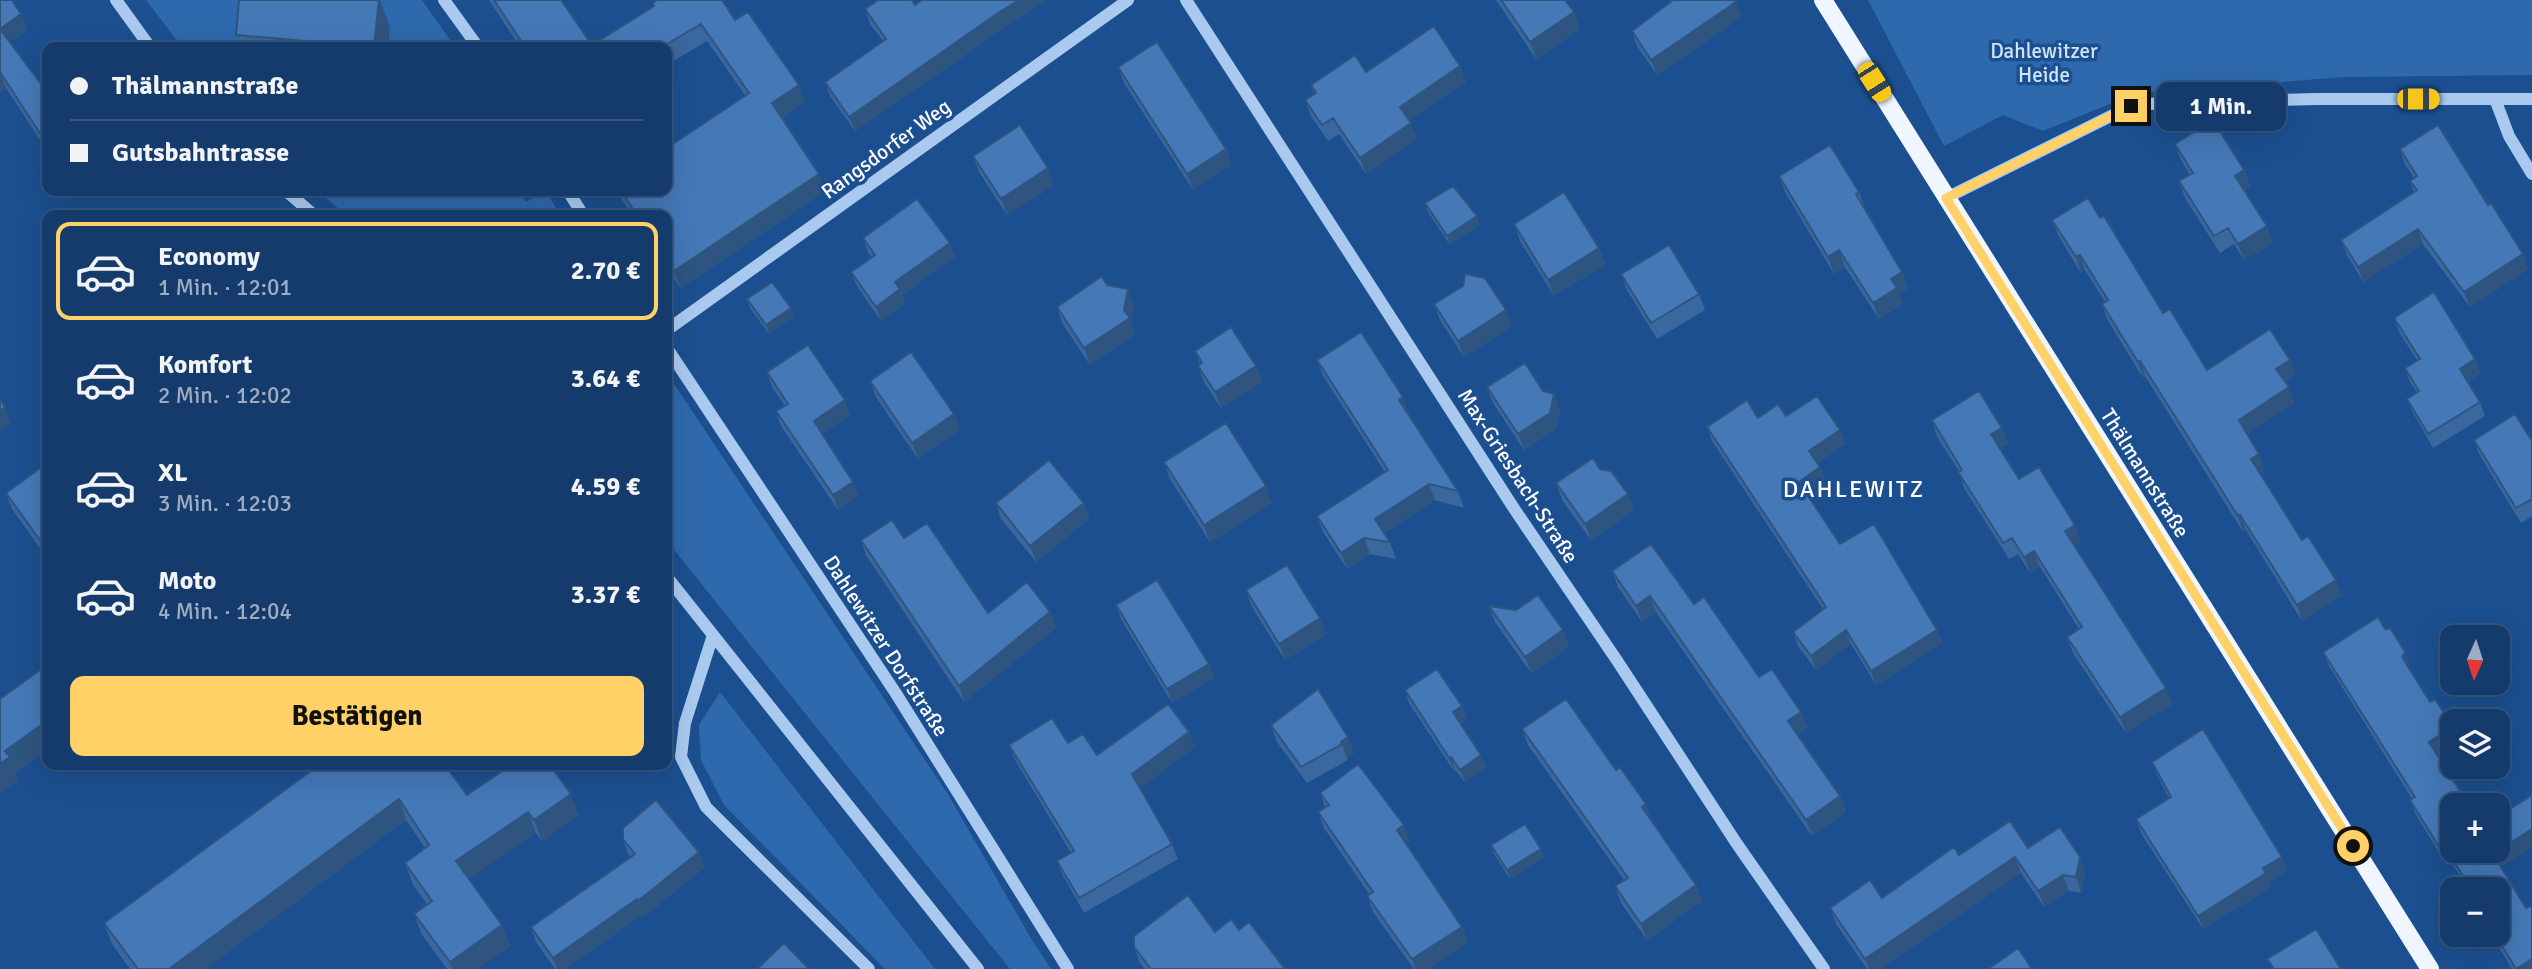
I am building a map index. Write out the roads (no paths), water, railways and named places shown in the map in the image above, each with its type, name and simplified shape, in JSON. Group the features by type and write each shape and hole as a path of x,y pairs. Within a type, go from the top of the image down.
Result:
{"main road":[{"name":"Thälmannstraße","path":"1823,0 2430,969"}],"street":[{"path":"116,0 146,42"},
{"path":"444,0 474,42"},
{"name":"Rangsdorfer Weg","path":"672,326 1128,0"},
{"name":"Max-Griesbach-Straße","path":"1186,0 1515,509 1619,662 1737,844 1824,969"},
{"path":"1946,198 2131,106 2170,102 2306,99 2532,99"},
{"path":"2495,99 2509,136 2532,174"},
{"path":"292,196 308,210"},
{"name":"Dahlewitzer Dorfstraße","path":"672,356 895,692 1068,969"},
{"path":"672,583 978,969"},
{"path":"713,635 685,723 681,757 706,807 869,969"}],"district":[{"name":"DAHLEWITZ","path":"1854,489"}],"park label":[{"name":"Dahlewitzer Heide","path":"2044,63"}]}
